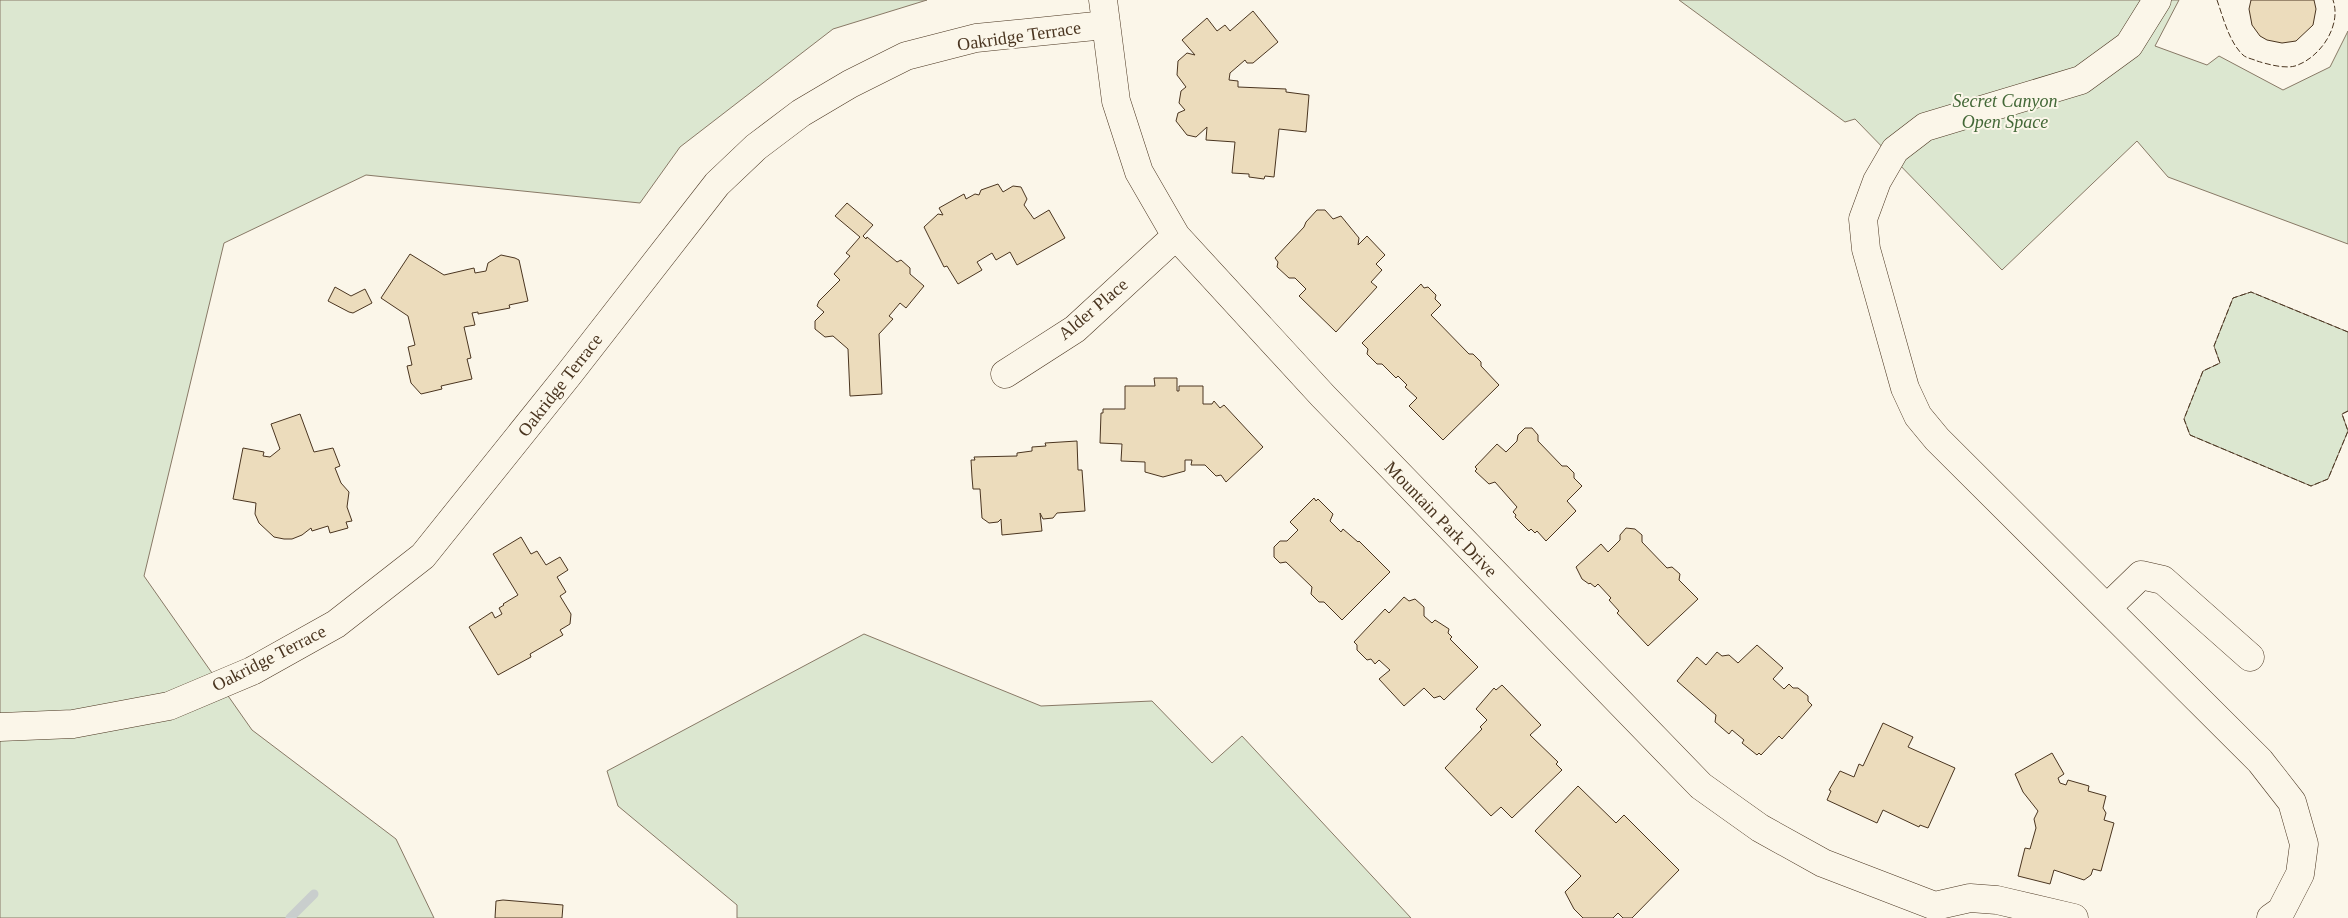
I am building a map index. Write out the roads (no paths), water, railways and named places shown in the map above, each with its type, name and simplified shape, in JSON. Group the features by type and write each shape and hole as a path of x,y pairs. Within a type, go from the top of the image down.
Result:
{"street":[{"path":"2157,0 2129,45 2081,80 1926,127 1910,138 1896,150 1876,181 1863,219 1866,249 1902,379 1918,416 1937,439 2260,761 2292,802 2304,844 2300,874 2281,911 2271,918"},
{"name":"Mountain Park Drive","path":"1104,12 1116,102 1139,172 1176,236 1322,396 1701,786 1760,828 1823,863 1935,906 1970,898 1997,900 2074,918"},
{"name":"Oakridge Terrace","path":"0,727 73,724 170,706 252,671 336,624 423,556 569,374 717,184 763,142 801,112 850,84 906,56 976,38 1104,12"},
{"name":"Alder Place","path":"1005,374 1075,329 1176,236"},
{"path":"2107,608 2141,575 2163,580 2250,657"}],"waterway":[{"path":"290,918 314,894"}],"park label":[{"name":"Secret Canyon Open Space","path":"2005,111"}]}
